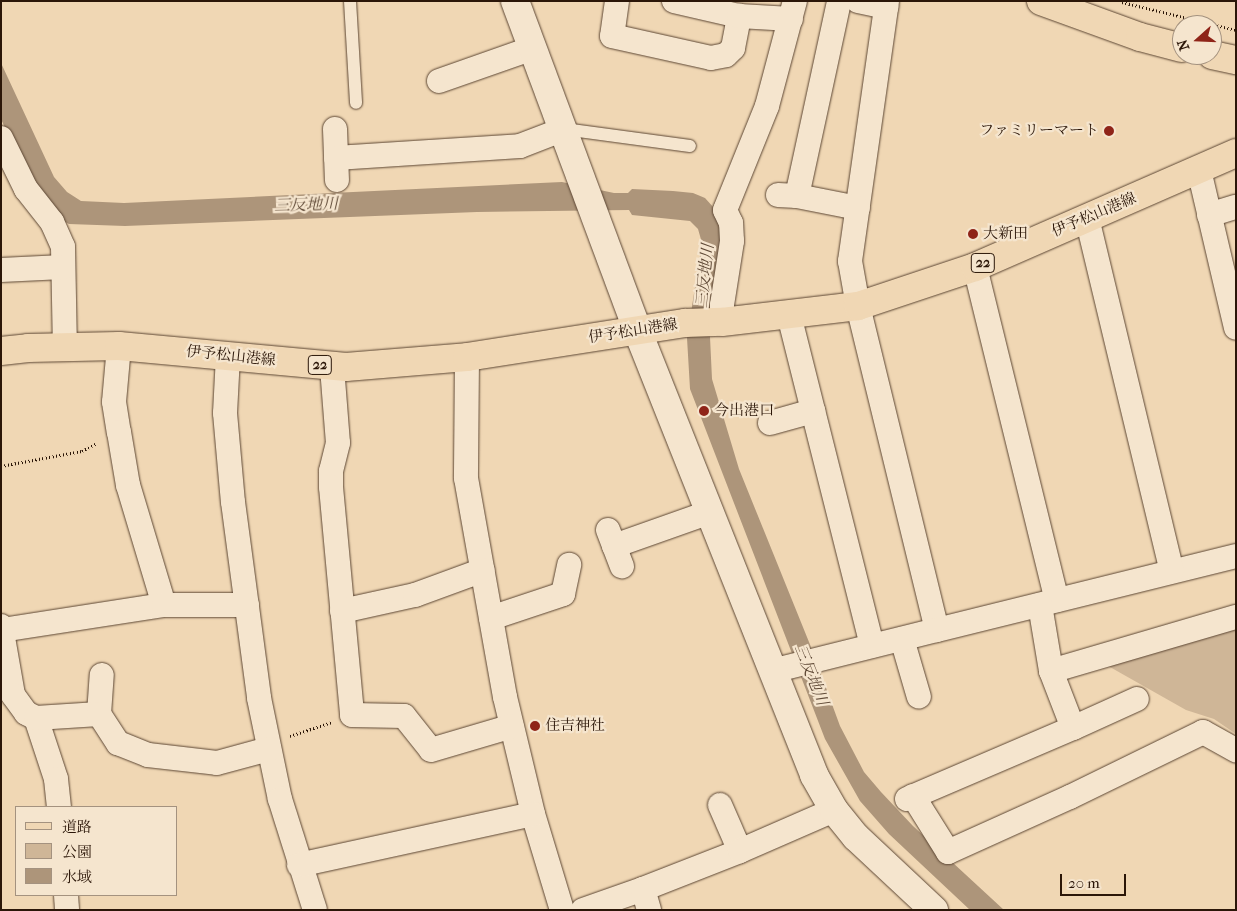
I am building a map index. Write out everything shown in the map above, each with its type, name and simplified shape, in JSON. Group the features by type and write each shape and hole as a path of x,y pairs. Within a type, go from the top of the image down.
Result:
{"main road":[{"path":"1042,1 1140,37 1172,45"},
{"path":"1222,57 1236,60"},
{"name":"伊予松山港線","path":"1,351 28,348 119,346 332,366 466,356 638,332 685,323 719,322 858,306 975,267 1236,153"}],"street":[{"path":"514,1 581,174 638,332 710,512 777,670 814,775 834,810 856,837 934,910"},
{"path":"616,1 612,36 711,58 726,55 733,48 739,16"},
{"path":"674,1 739,16 793,10 766,106 725,210 731,223 732,241 719,322"},
{"path":"839,1 787,196 858,208"},
{"path":"858,1 887,4 850,260 858,306 937,630"},
{"path":"439,81 532,48"},
{"path":"335,129 336,168 428,162 520,146 564,129"},
{"path":"1,138 26,189 52,222 59,234 63,247 65,347"},
{"path":"1199,170 1236,328"},
{"path":"1209,215 1236,207"},
{"path":"1087,218 1172,571"},
{"path":"1,270 63,267"},
{"path":"975,267 1049,602 1051,671 1073,728"},
{"path":"789,315 872,646"},
{"path":"119,346 114,402 128,485 164,605"},
{"path":"228,356 225,413 234,502 259,698 280,799 299,865 316,910"},
{"path":"466,356 466,478 482,570 512,726 533,814 566,909 646,899 740,851 834,810"},
{"path":"332,366 338,443 331,471 331,487 352,715 404,716 431,750 512,726"},
{"path":"770,423 813,411"},
{"path":"614,547 710,512"},
{"path":"777,670 819,658 1236,556"},
{"path":"491,618 563,594 569,565"},
{"path":"342,611 415,595 482,570"},
{"path":"99,714 36,718 26,713 7,695 2,628 164,605 248,605"},
{"path":"1051,671 1236,617"},
{"path":"902,638 919,697"},
{"path":"102,675 99,714 118,743 148,756 217,763 269,747"},
{"path":"1137,698 1073,728 910,798 948,852 1070,797 1203,732 1236,750"},
{"path":"36,718 56,779 59,806"},
{"path":"720,805 740,851"},
{"path":"299,865 533,814"},
{"path":"66,896 67,910"}],"lane":[{"path":"350,1 356,103"},
{"path":"564,129 690,146"}],"path":[{"path":"1119,1 1236,30"},
{"path":"1,466 82,451 119,432"},
{"path":"269,747 352,715"}],"green space":[{"path":"1236,623 1236,734 1214,719 1186,710 1094,658"}],"water":[{"name":"三反地川","path":"1,63 54,177 67,192 81,201 124,203 562,182 614,193 628,193 632,189 673,191 693,193 705,198 723,218 710,337 712,379 739,469 811,647 840,726 864,772 881,792 913,826 1004,910 970,910 889,834 860,801 825,739 690,389 687,338 702,243 698,229 690,221 632,215 629,210 477,212 125,226 69,224 54,216 21,163 1,119"}],"place":[{"name":"ファミリーマート","path":"1109,131"},
{"name":"大新田","path":"973,234"},
{"name":"今出港口","path":"704,411"},
{"name":"住吉神社","path":"535,726"}]}
